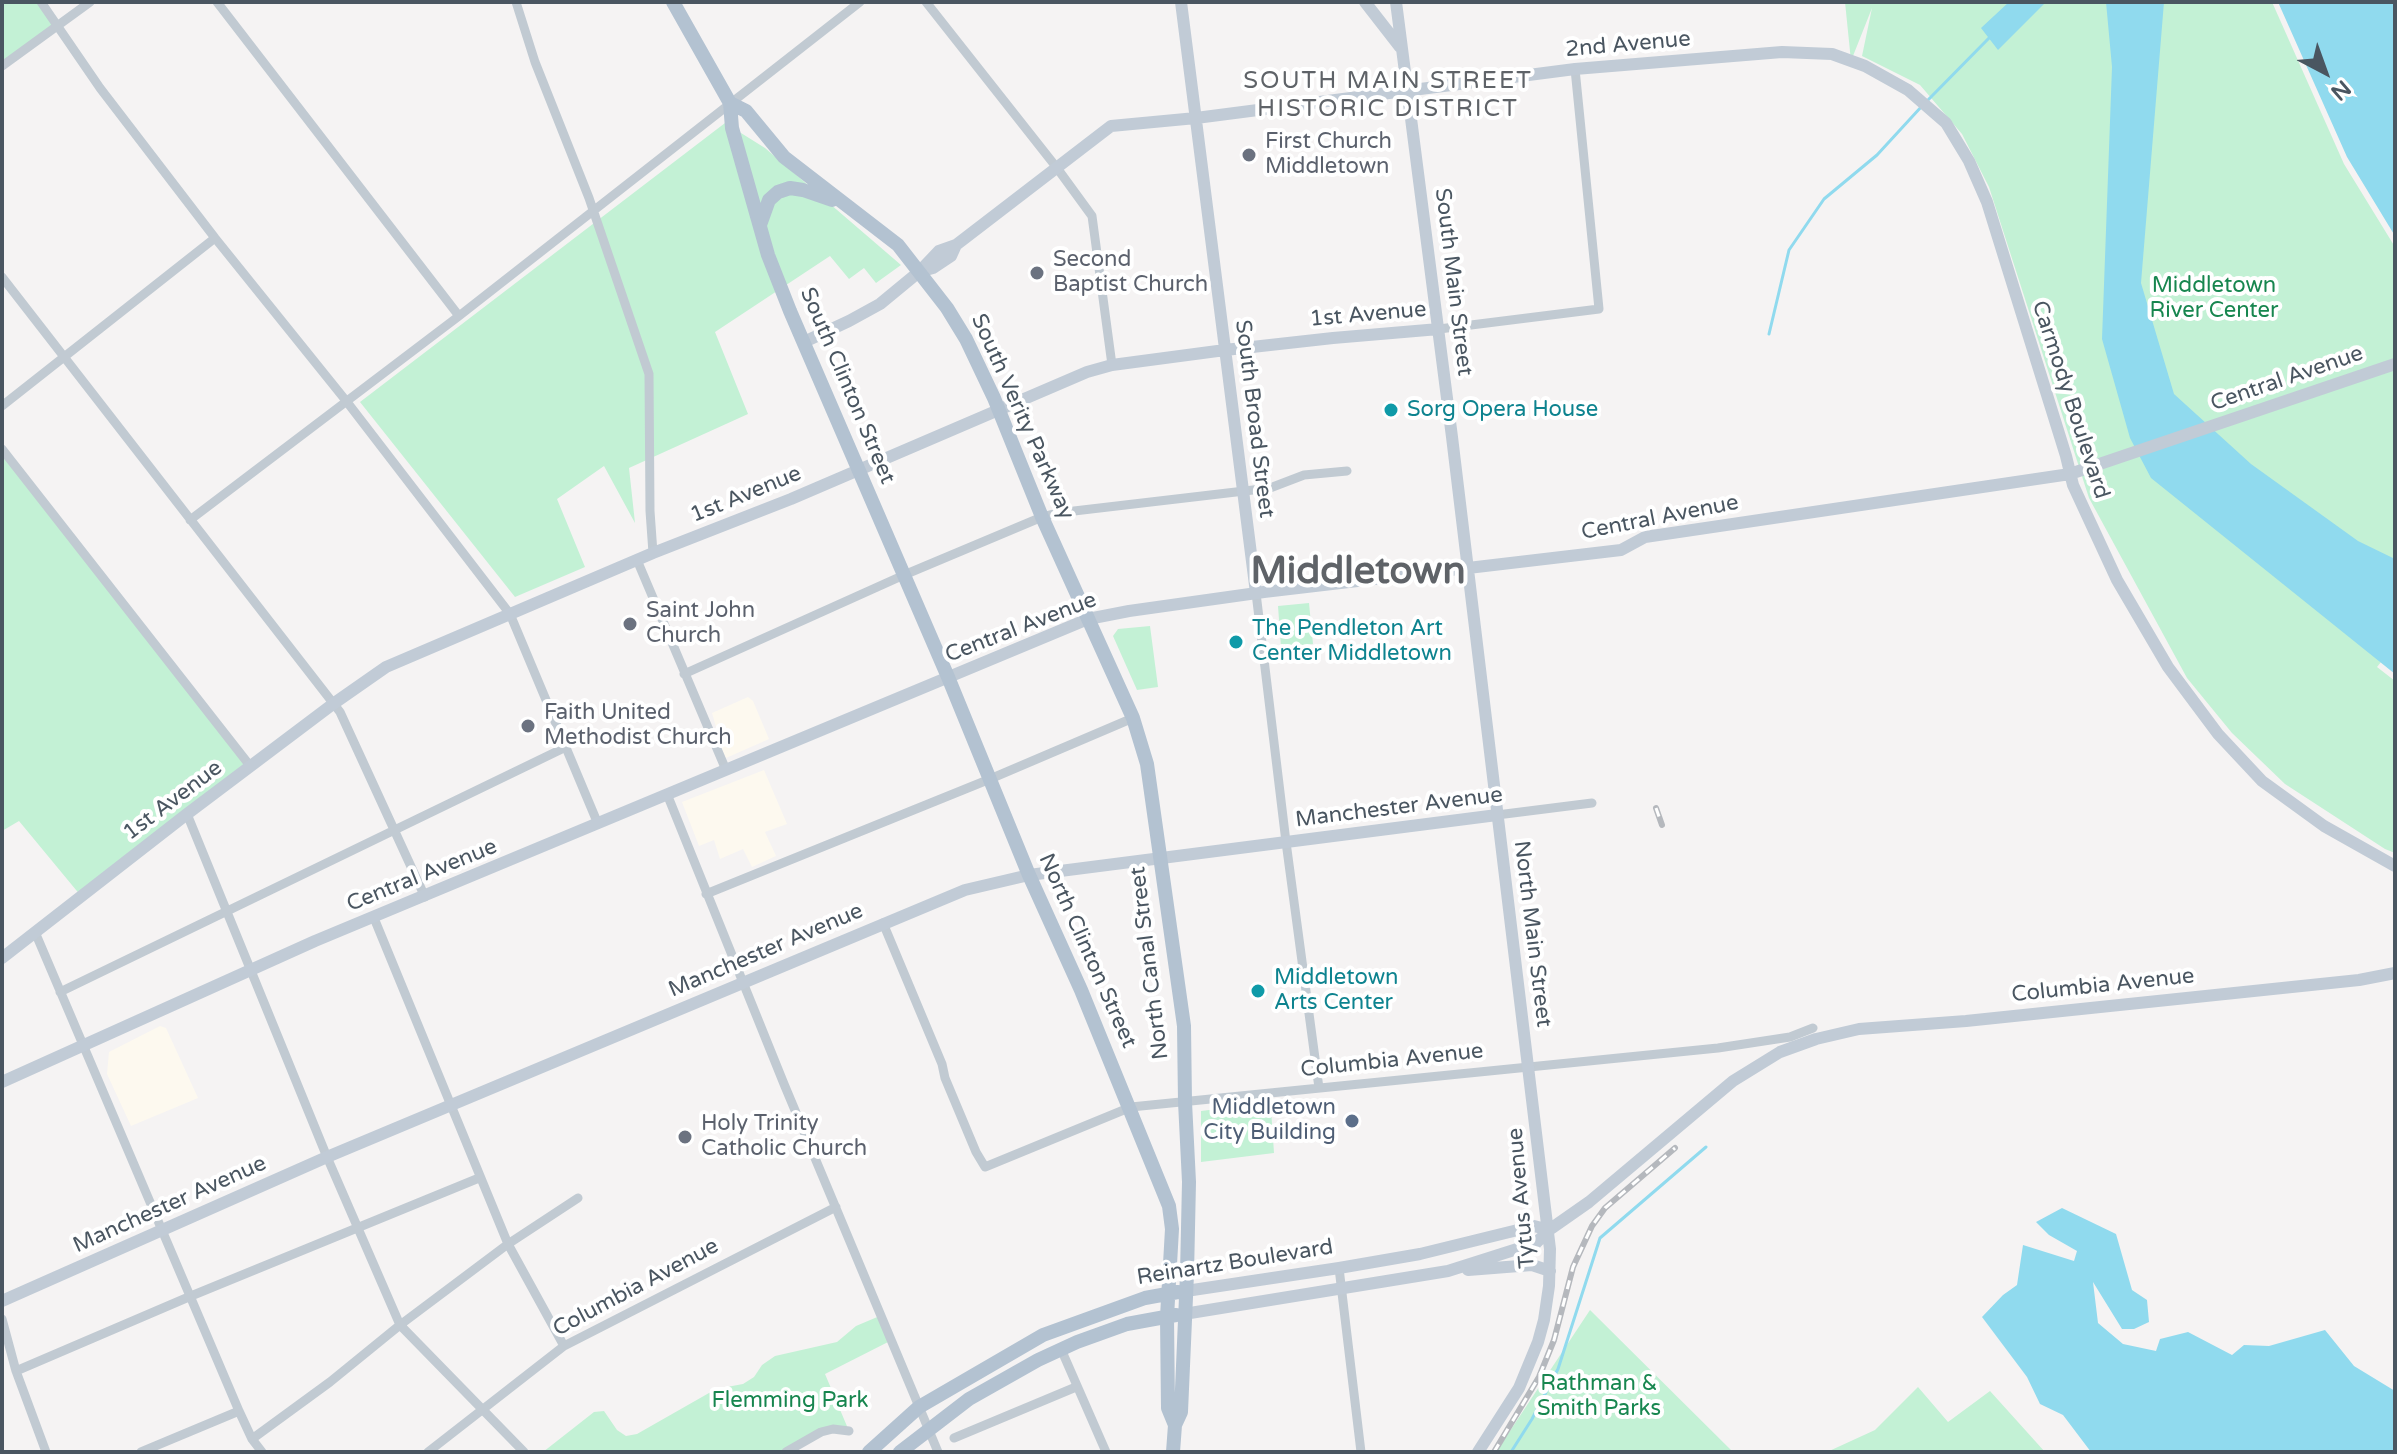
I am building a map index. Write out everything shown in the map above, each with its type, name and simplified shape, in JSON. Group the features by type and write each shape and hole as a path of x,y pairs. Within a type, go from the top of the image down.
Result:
{"main road":[{"name":"South Verity Parkway","path":"673,2 730,103 746,111 784,157 898,245 947,308 966,339 1088,619"},
{"name":"South Clinton Street","path":"730,103 732,128 775,274 948,677"},
{"path":"760,225 769,200 778,192 790,188 845,204"},
{"name":"North Canal Street","path":"1088,619 1133,718 1147,764 1184,1026 1189,1182 1181,1412 1175,1425"},
{"name":"North Clinton Street","path":"948,677 1029,875 1131,1107 1171,1213 1168,1408 1175,1425"},
{"name":"Reinartz Boulevard","path":"869,1452 919,1407 1043,1335 1145,1298 1186,1291"},
{"name":"Reinartz Boulevard","path":"900,1452 969,1399 1061,1349 1127,1324 1184,1314"},
{"path":"1173,1452 1175,1425"}],"street":[{"path":"41,2 100,88 510,614 598,824"},
{"path":"2,66 90,2"},
{"path":"217,2 459,316"},
{"path":"516,2 535,62 594,211 649,374 653,553"},
{"path":"190,520 459,316 860,2"},
{"path":"926,2 1092,216 1112,365"},
{"path":"1365,2 1402,49"},
{"name":"South Main Street","path":"1396,2 1467,568"},
{"name":"South Broad Street","path":"1178,4 1196,118 1319,1088"},
{"name":"2nd Avenue","path":"804,342 870,310 920,271 933,268 951,256 956,245 1111,126 1196,118 1575,69 1782,52 1832,54 1865,66"},
{"name":"Carmody Boulevard","path":"1865,66 1908,90 1946,123 1969,161 1987,202 2083,509 2117,580 2168,667 2218,734 2262,781 2324,826 2395,866"},
{"name":"1st Avenue","path":"2,958 187,814 386,667 653,553 791,499 1060,383 1112,365 1599,309 1575,69"},
{"path":"2,406 215,238"},
{"path":"2,277 340,712 425,897"},
{"name":"Central Avenue","path":"2,1082 251,970 1088,619 1256,593 1621,550 1645,537 2070,474 2395,364"},
{"path":"2,449 251,767"},
{"path":"684,674 1042,517 1270,488 1304,475 1347,471"},
{"path":"637,560 726,770"},
{"name":"North Main Street","path":"1467,568 1528,1067"},
{"path":"706,894 1133,718"},
{"path":"60,992 566,747"},
{"path":"667,794 938,1452"},
{"name":"Manchester Avenue","path":"2,1301 327,1157 965,890 1029,875 1592,803"},
{"path":"187,814 327,1157 400,1325 524,1452"},
{"path":"374,918 508,1244 564,1346"},
{"name":"Columbia Avenue","path":"883,923 942,1064 945,1078 985,1167 1131,1107 1718,1048 1814,1033 1975,1020 2359,980 2395,973"},
{"path":"35,932 239,1411 262,1452"},
{"name":"Reinartz Boulevard","path":"1184,1314 1448,1271 1536,1243 1745,1073 1814,1033"},
{"name":"Tytus Avenue","path":"1478,1452 1519,1388 1544,1320 1550,1271 1549,1230 1528,1067"},
{"path":"16,1371 479,1178"},
{"path":"252,1439 508,1244 578,1198"},
{"name":"Columbia Avenue","path":"428,1452 564,1346 836,1207"},
{"name":"Reinartz Boulevard","path":"1186,1291 1420,1254 1534,1226 1549,1230"},
{"path":"1448,1271 1532,1265 1550,1271"},
{"path":"1339,1268 1361,1452"},
{"path":"2,1319 16,1371 46,1452"},
{"path":"1061,1349 1106,1452"},
{"path":"954,1438 1076,1387"},
{"path":"141,1452 239,1411"},
{"path":"786,1452 821,1432 833,1429 849,1431"}],"shaded area":[{"path":"748,697 753,701 769,739 726,758 714,732 716,727 712,713"},
{"path":"764,770 787,824 765,832 776,856 752,867 743,849 720,859 714,840 699,846 682,802"},
{"path":"160,1026 166,1028 198,1098 131,1126 107,1074 109,1052"}],"green space":[{"path":"2,2 41,2 58,25 2,66"},
{"name":"Middletown River Center","path":"1845,2 2272,2 2344,164 2395,247 2395,645 2377,667 2395,681 2395,853 2285,784 2232,733 2187,678 2089,498 1989,187 1962,134 1920,85 1862,56 1872,8 1851,61"},
{"path":"725,123 765,148 901,265 876,283 864,268 849,279 830,256 715,332 748,414 629,468 635,523 604,466 557,499 585,567 515,597 360,402"},
{"path":"2,449 251,767 81,896 19,821 2,831"},
{"path":"1309,603 1313,644 1281,647 1278,606"},
{"path":"1150,626 1158,687 1137,690 1113,636 1118,629"},
{"path":"1266,1103 1271,1109 1274,1153 1201,1162 1201,1111"},
{"name":"Rathman & Smith Parks","path":"1590,1310 1733,1452 1496,1452"},
{"name":"Flemming Park","path":"882,1315 892,1340 825,1374 849,1431 833,1429 786,1452 543,1452 594,1412 604,1411 617,1430 626,1436 637,1434 716,1389 743,1384 775,1356 837,1342 856,1326"},
{"path":"1918,1387 1948,1422 1990,1391 2045,1452 1827,1452 1875,1430"}],"water":[{"path":"2009,2 2046,2 1998,50 1981,28"},
{"path":"2106,2 2164,2 2141,283 2174,394 2251,464 2358,541 2395,559 2395,674 2151,478 2130,438 2102,339 2112,67"},
{"path":"2278,2 2395,2 2395,236 2347,157"},
{"path":"2062,1208 2116,1234 2132,1290 2147,1300 2149,1322 2134,1329 2122,1329 2093,1282 2098,1323 2123,1344 2156,1351 2160,1339 2188,1332 2232,1355 2244,1345 2269,1346 2325,1330 2354,1366 2395,1391 2395,1452 2091,1452 2063,1415 2040,1404 2027,1377 1982,1317 2017,1285 2023,1245 2074,1261 2077,1251 2049,1235 2036,1222"}],"waterway":[{"path":"1928,100 1990,37"},
{"path":"1769,334 1789,250 1824,199 1877,155 1922,106"},
{"path":"1511,1452 1558,1369 1600,1238 1706,1147"}],"railway":[{"path":"1656,808 1662,825"},
{"path":"1494,1452 1539,1377 1554,1340 1573,1267 1592,1226 1605,1208 1675,1148"}],"place":[{"name":"First Church Middletown","path":"1249,155"},
{"name":"Second Baptist Church","path":"1037,273"},
{"name":"Sorg Opera House","path":"1391,410"},
{"name":"Saint John Church","path":"630,624"},
{"name":"The Pendleton Art Center Middletown","path":"1236,642"},
{"name":"Faith United Methodist Church","path":"528,726"},
{"name":"Middletown Arts Center","path":"1258,991"},
{"name":"Middletown City Building","path":"1352,1121"},
{"name":"Holy Trinity Catholic Church","path":"685,1137"}],"district":[{"name":"SOUTH MAIN STREET HISTORIC DISTRICT","path":"1388,96"},
{"name":"Middletown","path":"1358,573"}]}
